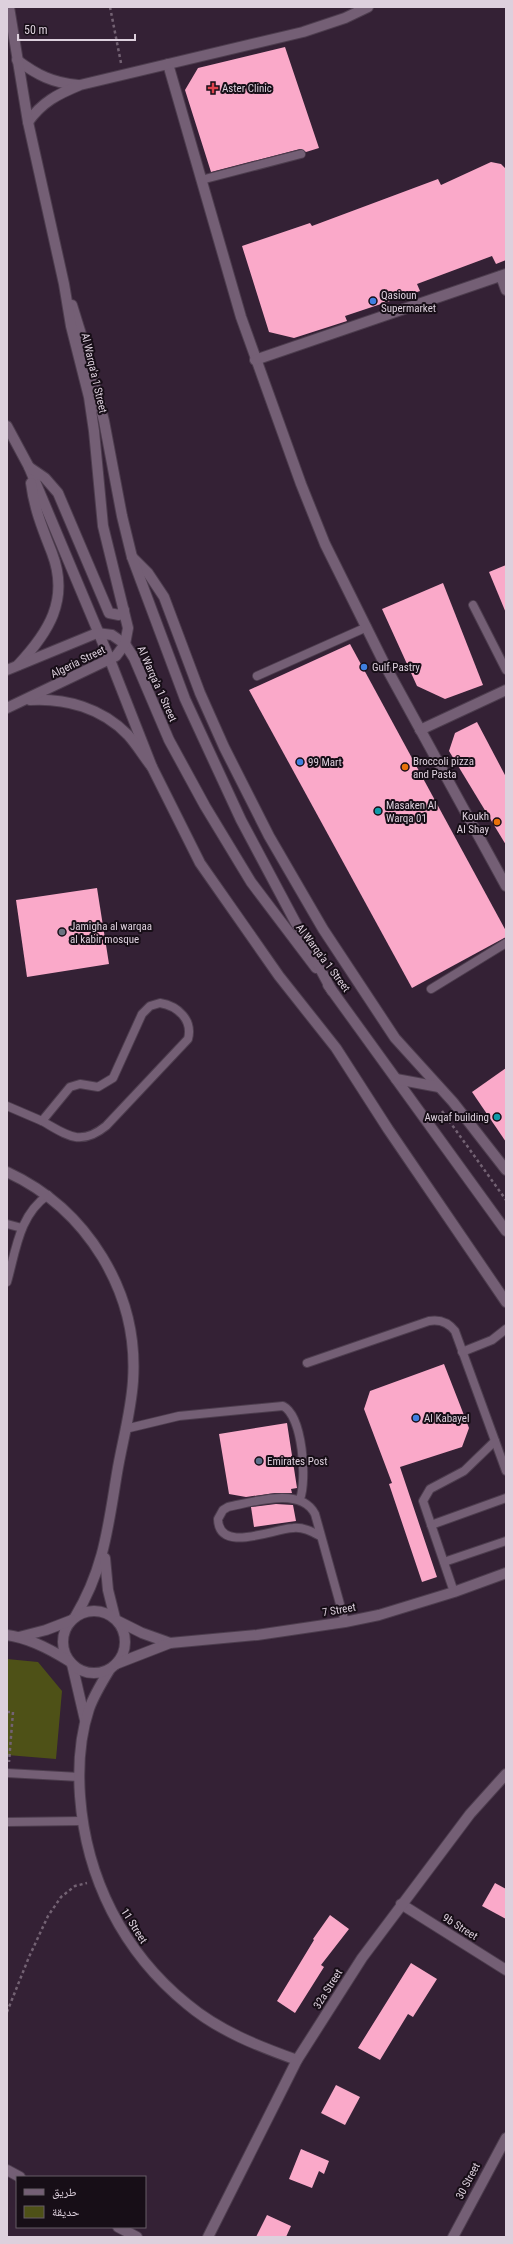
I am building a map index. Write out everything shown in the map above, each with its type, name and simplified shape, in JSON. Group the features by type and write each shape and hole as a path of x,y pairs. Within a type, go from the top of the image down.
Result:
{"street":[{"name":"Al Warqa'a 1 Street","path":"9,7 28,122 64,284 71,326 89,397 103,526 110,561 128,628 125,644 134,658 169,740 204,806 251,882 506,1231"},
{"path":"28,122 41,106 50,99 80,85 303,32 324,26 368,7"},
{"path":"17,60 44,78 61,83 80,85"},
{"path":"168,64 241,317 278,425 322,537 420,730 506,886"},
{"path":"255,360 503,275 506,290"},
{"path":"64,284 85,347 104,421 122,516 132,557 185,699 242,820 332,991"},
{"path":"7,426 29,467 97,633 110,660 152,767 200,863 279,976 336,1048 388,1129 506,1302"},
{"path":"29,467 45,478 58,493 109,613 116,616 124,610"},
{"path":"18,665 45,634 53,615 58,590 56,565 40,524 29,467"},
{"path":"132,557 148,573 164,597 197,686 224,748 269,836 319,923 386,1027 409,1055 465,1116 506,1170"},
{"name":"Algeria Street","path":"7,670 97,633 112,635 125,644 116,656 110,660 7,708"},
{"path":"420,730 506,690"},
{"path":"26,700 42,699 69,703 104,716 129,736 152,767"},
{"path":"396,1079 439,1087"},
{"path":"7,1172 48,1195 69,1214 95,1245 115,1281 128,1319 133,1359 131,1400 105,1548 96,1577 74,1618 64,1632 63,1640 66,1655 71,1663"},
{"path":"7,1635 19,1637 86,1672 94,1673 113,1667 123,1654 126,1642 125,1634 115,1619 107,1583 105,1548"},
{"name":"7 Street","path":"113,1667 170,1643 257,1635 345,1622 379,1615 454,1592 506,1573"},
{"path":"19,1637 46,1630 91,1611 99,1611 115,1619"},
{"name":"7 Street","path":"115,1619 142,1634 170,1643"},
{"name":"11 Street","path":"71,1663 85,1722"},
{"name":"11 Street","path":"113,1667 95,1695 85,1722 79,1777 82,1821 97,1879 117,1922 133,1949 158,1979 188,2005 220,2027 255,2045 297,2060"},
{"name":"32a Street","path":"208,2237 297,2060 362,1958 401,1904 470,1814 505,1775"},
{"name":"9b Street","path":"401,1904 506,1970"},
{"name":"30 Street","path":"453,2237 506,2138"},
{"path":"7,2170 18,2176"},
{"path":"120,2228 137,2237"}],"lane":[{"path":"202,180 301,154"},
{"path":"473,605 506,670"},
{"path":"257,676 367,627"},
{"path":"432,990 506,943"},
{"path":"7,1106 77,1138 96,1135 185,1044 190,1028 185,1017 176,1009 166,1004 155,1004 145,1009 113,1078 98,1087 80,1084 70,1087 42,1121"},
{"path":"7,1282 9,1265 22,1228 31,1209 48,1195"},
{"path":"7,1224 22,1228"},
{"path":"307,1363 435,1320 446,1322 451,1326 462,1352 506,1471"},
{"path":"462,1352 492,1340 506,1329"},
{"path":"125,1429 179,1416 283,1406 291,1412 295,1421 304,1470 304,1482 300,1499"},
{"path":"454,1592 424,1505 427,1492 464,1471 495,1441"},
{"path":"320,1536 312,1532 295,1528 234,1539 223,1535 218,1525 220,1514 228,1507 290,1497 300,1499 312,1509 320,1536 345,1622"},
{"path":"431,1525 506,1498"},
{"path":"444,1562 506,1541"},
{"path":"8,1773 79,1777"},
{"path":"7,1822 82,1821"}],"path":[{"path":"110,7 123,75"},
{"path":"441,1110 506,1200"},
{"path":"7,1712 13,1712 8,1773"},
{"path":"7,2012 29,1957 48,1916 61,1897 75,1886 97,1879"}],"green space":[{"path":"7,1659 38,1662 62,1691 56,1759 7,1755"}],"building":[{"path":"285,47 319,148 306,152 300,149 211,172 185,90 198,68"},
{"path":"491,162 501,164 506,169 506,260 496,264 492,256 417,284 420,291 345,316 347,321 294,338 269,332 242,246 310,223 312,226 438,179 441,185"},
{"path":"506,565 506,613 489,572"},
{"path":"443,583 483,685 445,699 417,686 382,609"},
{"name":"Masaken Al Warqa 01","path":"350,644 506,931 506,937 412,988 249,690"},
{"path":"477,722 506,777 506,845 449,751 455,733"},
{"name":"Jamigha al warqaa al kabir mosque","path":"97,888 109,964 27,977 16,900"},
{"name":"Awqaf building","path":"506,1068 506,1142 472,1092"},
{"name":"Al Kabayel","path":"444,1364 469,1428 462,1447 400,1467 437,1577 422,1582 389,1484 392,1483 364,1409 370,1391"},
{"name":"Emirates Post","path":"287,1423 297,1488 291,1489 292,1493 275,1493 246,1497 229,1494 219,1434"},
{"path":"276,1504 293,1505 296,1521 254,1527 251,1507"},
{"path":"495,1883 506,1889 506,1919 482,1906"},
{"path":"330,1915 349,1929 321,1965 324,1967 295,2013 277,2001 314,1940 313,1939"},
{"path":"411,1963 437,1979 413,2017 408,2014 380,2060 358,2048"},
{"path":"336,2085 360,2097 345,2125 321,2113"},
{"path":"301,2149 329,2161 324,2174 319,2171 312,2188 289,2179"},
{"path":"267,2215 291,2226 286,2237 256,2237"}],"place":[{"name":"Aster Clinic","path":"213,88"},
{"name":"Qasioun Supermarket","path":"373,301"},
{"name":"Gulf Pastry","path":"364,667"},
{"name":"99 Mart","path":"300,762"},
{"name":"Broccoli pizza and Pasta","path":"405,767"},
{"name":"Masaken Al Warqa 01","path":"378,811"},
{"name":"Koukh Al Shay","path":"497,822"},
{"name":"Jamigha al warqaa al kabir mosque","path":"62,932"},
{"name":"Awqaf building","path":"497,1117"},
{"name":"Al Kabayel","path":"416,1418"},
{"name":"Emirates Post","path":"259,1461"}]}
